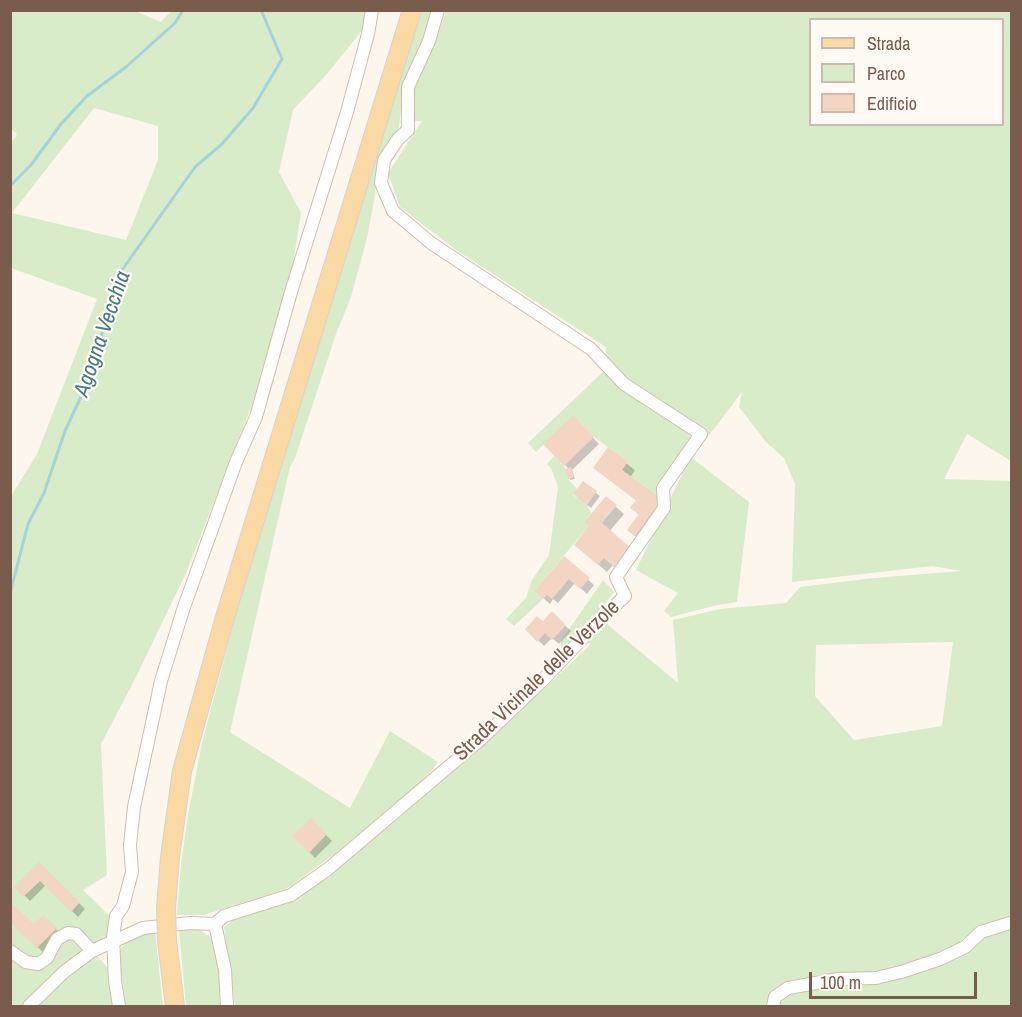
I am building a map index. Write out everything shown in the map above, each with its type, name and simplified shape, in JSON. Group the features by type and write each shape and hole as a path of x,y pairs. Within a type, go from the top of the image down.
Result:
{"main road":[{"path":"175,1006 167,941 166,908 170,857 182,771 225,617 412,10"}],"street":[{"path":"119,1006 115,981 116,916 123,906 132,872 130,845 134,807 161,681 183,610 236,462 256,417 291,292 347,112 368,34 372,10"},
{"name":"Strada Vicinale delle Verzole","path":"215,924 224,916 291,895 328,870 480,740 541,682 625,596 616,577 664,508 663,488 701,434 624,384 591,349 431,243 393,211 381,183 384,160 398,139 408,130 408,87 429,41 438,10"},
{"path":"29,1006 64,972 92,951 143,928 190,923 215,924 225,970 227,1006"},
{"path":"773,1006 775,997 788,988 838,978 876,978 901,972 965,947 981,932 1010,924"},
{"path":"10,951 26,962 38,964 47,958 57,939 68,933 76,934 92,951"}],"green space":[{"path":"11,11 135,11 161,22 171,11 378,11 326,75 293,110 279,172 301,213 292,270 250,410 186,573 101,744 107,875 83,890 116,922 113,937 91,949 107,967 124,944 135,936 155,931 163,1006 11,1006 11,496 37,454 97,299 11,268 10,145 17,134 11,129","holes":["94,108 158,126 158,160 126,240 12,213"]},
{"path":"422,11 433,11 403,89 399,128 377,167 375,195 367,238 351,297 290,467 230,732 350,808 390,731 438,762 407,797 294,884 204,915 177,915 188,815 202,743 235,617 402,58 415,34"},
{"path":"446,11 1011,11 1011,461 967,434 944,479 1011,481 1011,1006 235,1006 224,927 232,920 293,897 399,818 484,745 590,645 585,637 561,652 561,641 603,580 614,592 596,615 678,683 673,620 720,609 786,603 800,587 962,571 932,566 792,582 795,484 784,458 766,442 739,407 742,392 692,458 749,502 737,602 671,617 664,611 678,593 636,570 684,470 662,499 622,470 628,461 594,437 573,415 536,452 528,443 605,370 606,347 456,250 400,207 388,173 422,121 413,121 412,90 435,42","holes":["953,642 942,726 854,740 815,696 816,645"]},
{"path":"554,456 564,466 568,479 577,489 573,495 587,505 591,513 584,522 589,526 534,591 543,599 514,626 506,619 526,598 532,580 549,555 558,487 551,468 547,464"},
{"path":"179,930 200,930 213,939 223,1006 186,1006"}],"building":[{"path":"573,415 594,437 564,466 543,444"},
{"path":"608,447 628,461 622,470 662,499 635,536 627,530 639,514 630,508 636,500 593,468"},
{"path":"571,467 574,477 568,479 565,469"},
{"path":"583,481 597,491 587,505 573,494"},
{"path":"606,496 617,505 602,523 631,548 615,568 604,558 598,565 574,545 589,526 584,522"},
{"path":"564,556 590,578 580,589 569,579 552,599 547,595 543,599 534,591"},
{"path":"552,611 566,625 552,640 545,633 537,642 525,629 537,616 543,621"},
{"path":"311,818 327,834 309,853 292,836"},
{"path":"39,862 80,902 71,912 40,881 23,897 14,887"},
{"path":"10,902 34,924 43,915 57,928 37,948 10,923"}],"waterway":[{"path":"10,186 31,165 61,124 87,96 126,67 175,23 183,10"},
{"name":"Agogna Vecchia","path":"10,594 28,524 44,493 65,431 85,388 122,270 195,167 222,144 253,108 282,59 261,10"}]}
